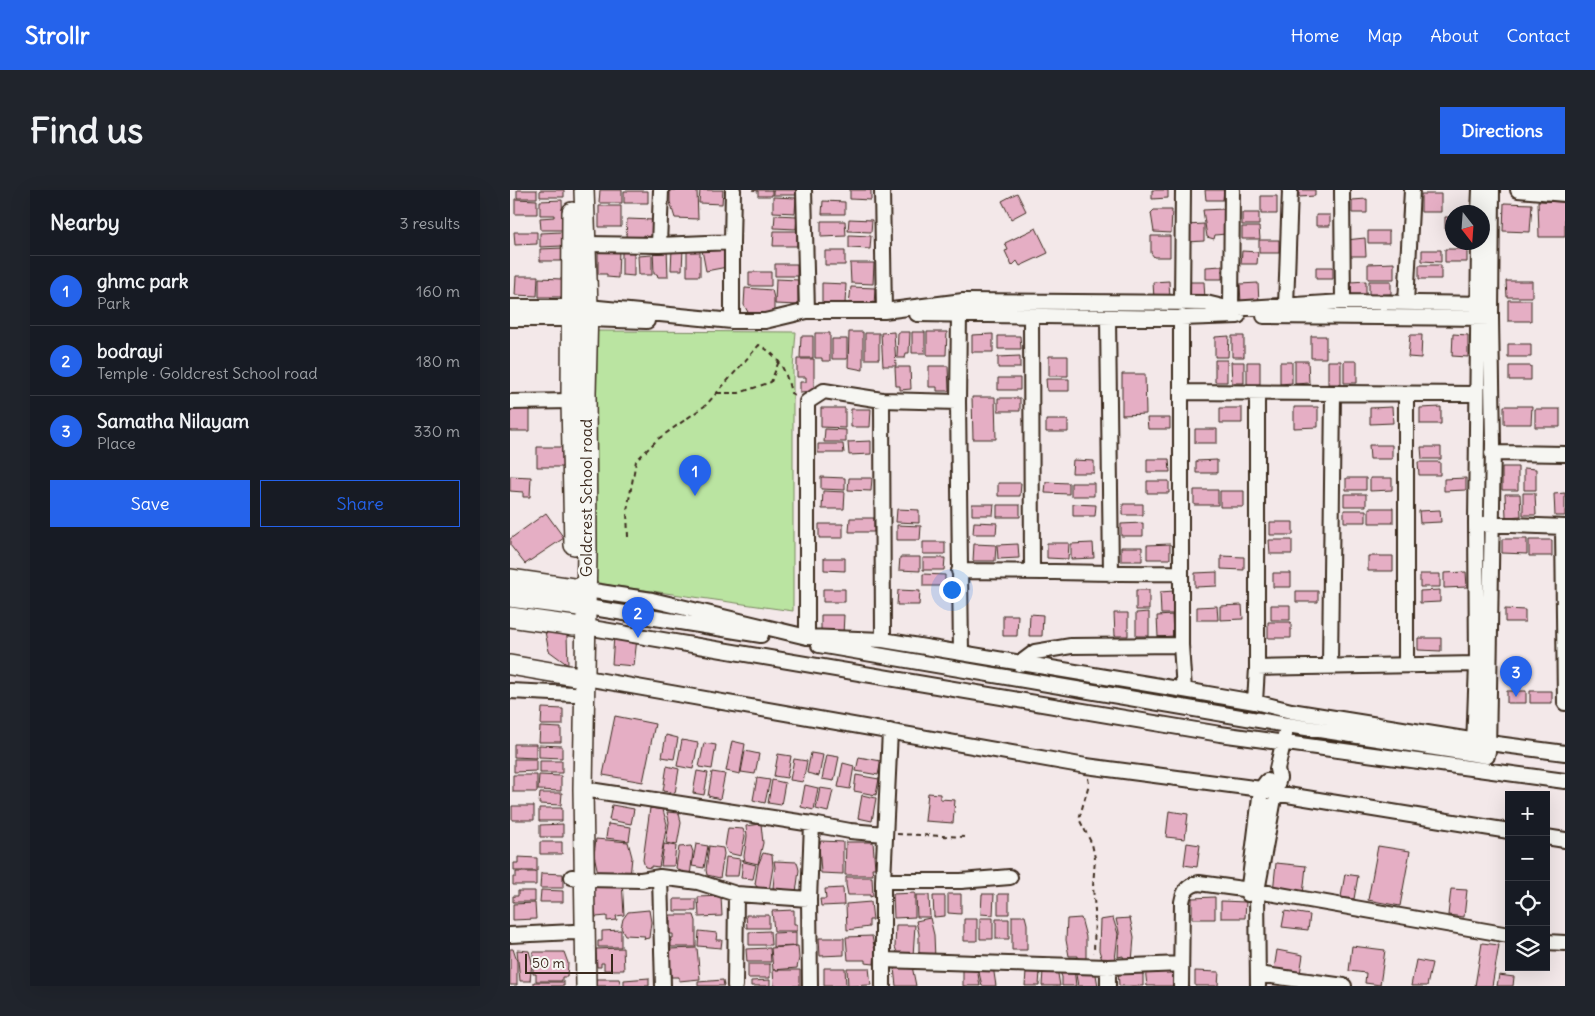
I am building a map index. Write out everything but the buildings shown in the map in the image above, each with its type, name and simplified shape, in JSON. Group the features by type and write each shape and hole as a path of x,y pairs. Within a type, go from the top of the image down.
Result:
{"street":[{"path":"572,190 580,313"},
{"path":"580,313 585,244 584,190"},
{"path":"658,245 660,190"},
{"path":"732,321 733,190"},
{"path":"804,190 807,311"},
{"path":"882,190 884,311"},
{"path":"1182,190 1182,304"},
{"path":"1231,309 1232,190"},
{"path":"1286,306 1290,190"},
{"path":"1342,190 1343,302"},
{"path":"1406,303 1412,190"},
{"path":"1479,205 1480,190"},
{"path":"1482,752 1477,664 1477,394 1492,190"},
{"path":"1518,190 1565,194"},
{"path":"585,244 658,245 732,242"},
{"path":"510,617 580,627 1220,734 1471,768 1482,752 1493,448 1480,250"},
{"path":"510,319 580,313 765,321 807,311 884,311 963,301 1182,304 1206,310 1253,316 1484,311"},
{"path":"510,307 768,326 808,316 959,314 1181,318 1206,310 1343,302 1406,303 1484,311"},
{"name":"Goldcrest School road","path":"580,313 571,401 581,598"},
{"name":"Goldcrest School road","path":"578,682 586,392 580,313"},
{"path":"959,314 960,653"},
{"path":"1031,316 1032,571"},
{"path":"1108,318 1111,574"},
{"path":"1181,318 1181,645 1184,690"},
{"path":"807,637 807,402 824,391 882,400 958,402"},
{"path":"1182,392 1477,394"},
{"path":"1255,702 1257,668 1257,393"},
{"path":"1330,666 1333,394"},
{"path":"1406,395 1406,664"},
{"path":"882,400 884,640"},
{"path":"510,402 571,401"},
{"path":"1477,446 1565,454"},
{"path":"1493,448 1565,448"},
{"path":"1476,523 1564,527 1565,703"},
{"path":"959,571 1111,574 1181,573"},
{"path":"510,579 581,598 701,624 1287,725 1482,752 1565,753"},
{"path":"510,596 652,600 807,637 884,640 1255,702 1482,752 1565,781"},
{"path":"1019,664 1035,652 1071,646 1181,645"},
{"path":"1257,668 1477,664"},
{"path":"510,666 578,682 890,731 1086,766 1268,791 1505,830"},
{"path":"510,691 578,682"},
{"path":"578,682 583,789 578,878"},
{"path":"578,682 574,822 580,934 586,986"},
{"path":"1248,986 1253,891 1268,791 1279,778 1277,769 1291,711"},
{"path":"883,986 883,881 890,731"},
{"path":"583,789 850,831 885,834"},
{"path":"810,986 809,899 812,824"},
{"path":"1550,838 1565,840"},
{"path":"578,878 642,880 660,877 698,882 736,894 809,899"},
{"path":"660,877 663,986"},
{"path":"883,881 961,881 1010,877"},
{"path":"1181,986 1182,902 1184,891 1191,885 1198,883 1505,934"},
{"path":"1253,891 1258,980 1343,986"},
{"path":"735,986 736,894"},
{"path":"510,935 580,934"},
{"path":"574,986 580,934"},
{"path":"1550,942 1565,943"},
{"path":"882,960 1108,967 1181,964"},
{"path":"1108,967 1108,986"}],"path":[{"path":"628,537 627,511 636,461 658,439 706,405 759,345 772,352 779,361 787,376 791,393 807,402"},
{"path":"716,393 739,393 771,382 779,361"},
{"path":"1086,766 1089,784 1080,819 1092,844 1095,858 1093,887 1095,911 1094,954"},
{"path":"885,834 967,837"}],"green space":[{"path":"597,331 796,332 793,369 793,611 595,583"}],"place":[{"name":"ghmc park","path":"695,496"},
{"name":"bodrayi","path":"638,638"},
{"name":"Samatha Nilayam","path":"1516,697"}]}
